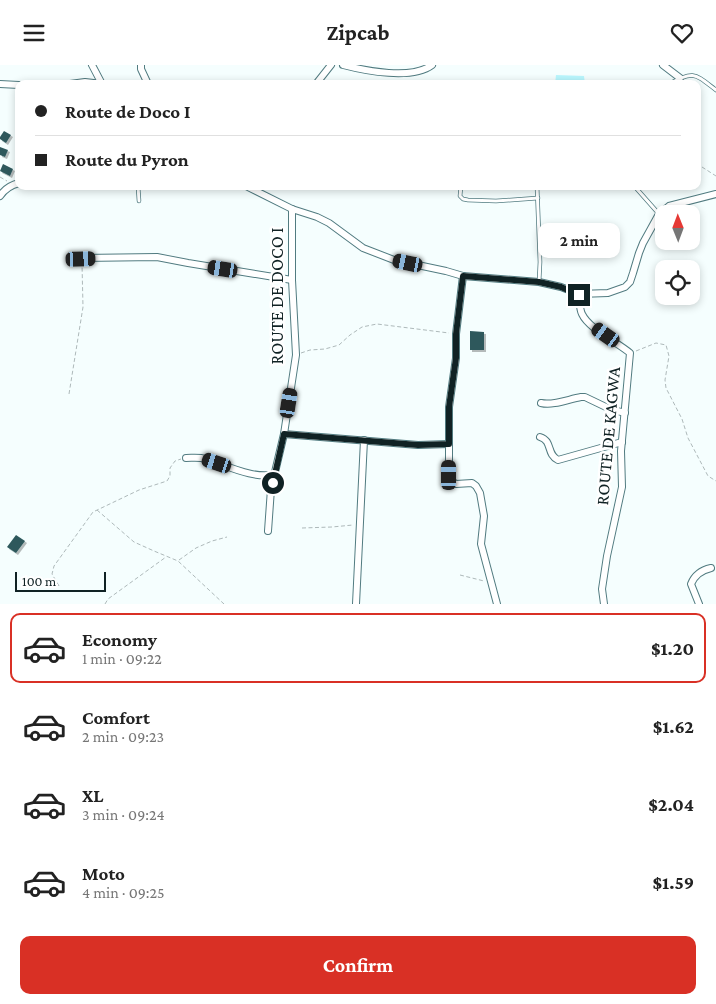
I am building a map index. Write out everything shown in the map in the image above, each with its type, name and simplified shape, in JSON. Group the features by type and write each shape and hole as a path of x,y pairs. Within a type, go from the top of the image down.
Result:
{"street":[{"path":"92,65 100,80"},
{"path":"141,65 146,80"},
{"path":"319,80 331,65"},
{"path":"343,65 376,71 411,73 432,65"},
{"path":"663,65 680,78"},
{"path":"0,84 15,85"},
{"path":"0,196 15,185"},
{"path":"254,190 292,209 317,217 329,223 363,248 394,260 463,276 539,282 561,287 579,295 608,293 625,287 630,281 643,243 655,221"},
{"path":"673,205 716,194"},
{"name":"ROUTE DE DOCO I","path":"268,531 271,489 284,434 296,355 292,280 292,209"},
{"path":"81,259 157,257 292,280"},
{"path":"463,276 456,334 456,358 449,407 449,475 451,481 456,484 472,483 480,493 484,516 481,544 497,604"},
{"name":"ROUTE DE KAGWA","path":"579,295 581,312 588,323 630,353 622,442 622,487 607,556 602,589 604,604"},
{"path":"541,403 546,404 585,397 610,409 625,413"},
{"path":"284,434 418,445 449,444"},
{"path":"540,437 546,439 552,455 558,460 622,442"},
{"path":"356,604 364,440"},
{"path":"186,458 204,459 241,471 261,475 275,474"},
{"path":"699,604 691,583 699,572 712,568"}],"lane":[{"path":"676,80 689,75 698,76 716,90"},
{"path":"139,190 140,201"},
{"path":"461,190 460,196 468,200 496,201 538,198"},
{"path":"537,190 539,282"},
{"path":"638,190 655,209"}],"path":[{"path":"702,167 716,176"},
{"path":"69,394 83,307 81,259"},
{"path":"296,355 339,345 362,327 377,325 456,334"},
{"path":"630,353 656,343 666,345 669,356 665,380 666,389 708,476 716,481"},
{"path":"59,586 52,574 54,566 93,512 138,490 166,481 170,476 170,467 175,461 186,458"},
{"path":"96,510 134,542 178,561 224,604"},
{"path":"302,528 351,526 360,521"},
{"path":"178,561 196,548 228,537"},
{"path":"105,604 108,599 167,556"},
{"path":"460,575 492,583"}],"shaded area":[{"path":"556,75 584,76 584,80 555,80"}],"building":[{"path":"4,131 11,135 6,143 0,139"},
{"path":"0,147 8,150 5,157 0,155"},
{"path":"3,164 13,169 10,176 0,171"},
{"path":"470,331 484,332 484,350 470,350"},
{"path":"16,535 25,541 16,553 7,547"}],"route":[{"path":"273,483 284,434 418,445 449,444 449,407 456,358 456,334 463,276 539,282 561,287 579,295"}]}
